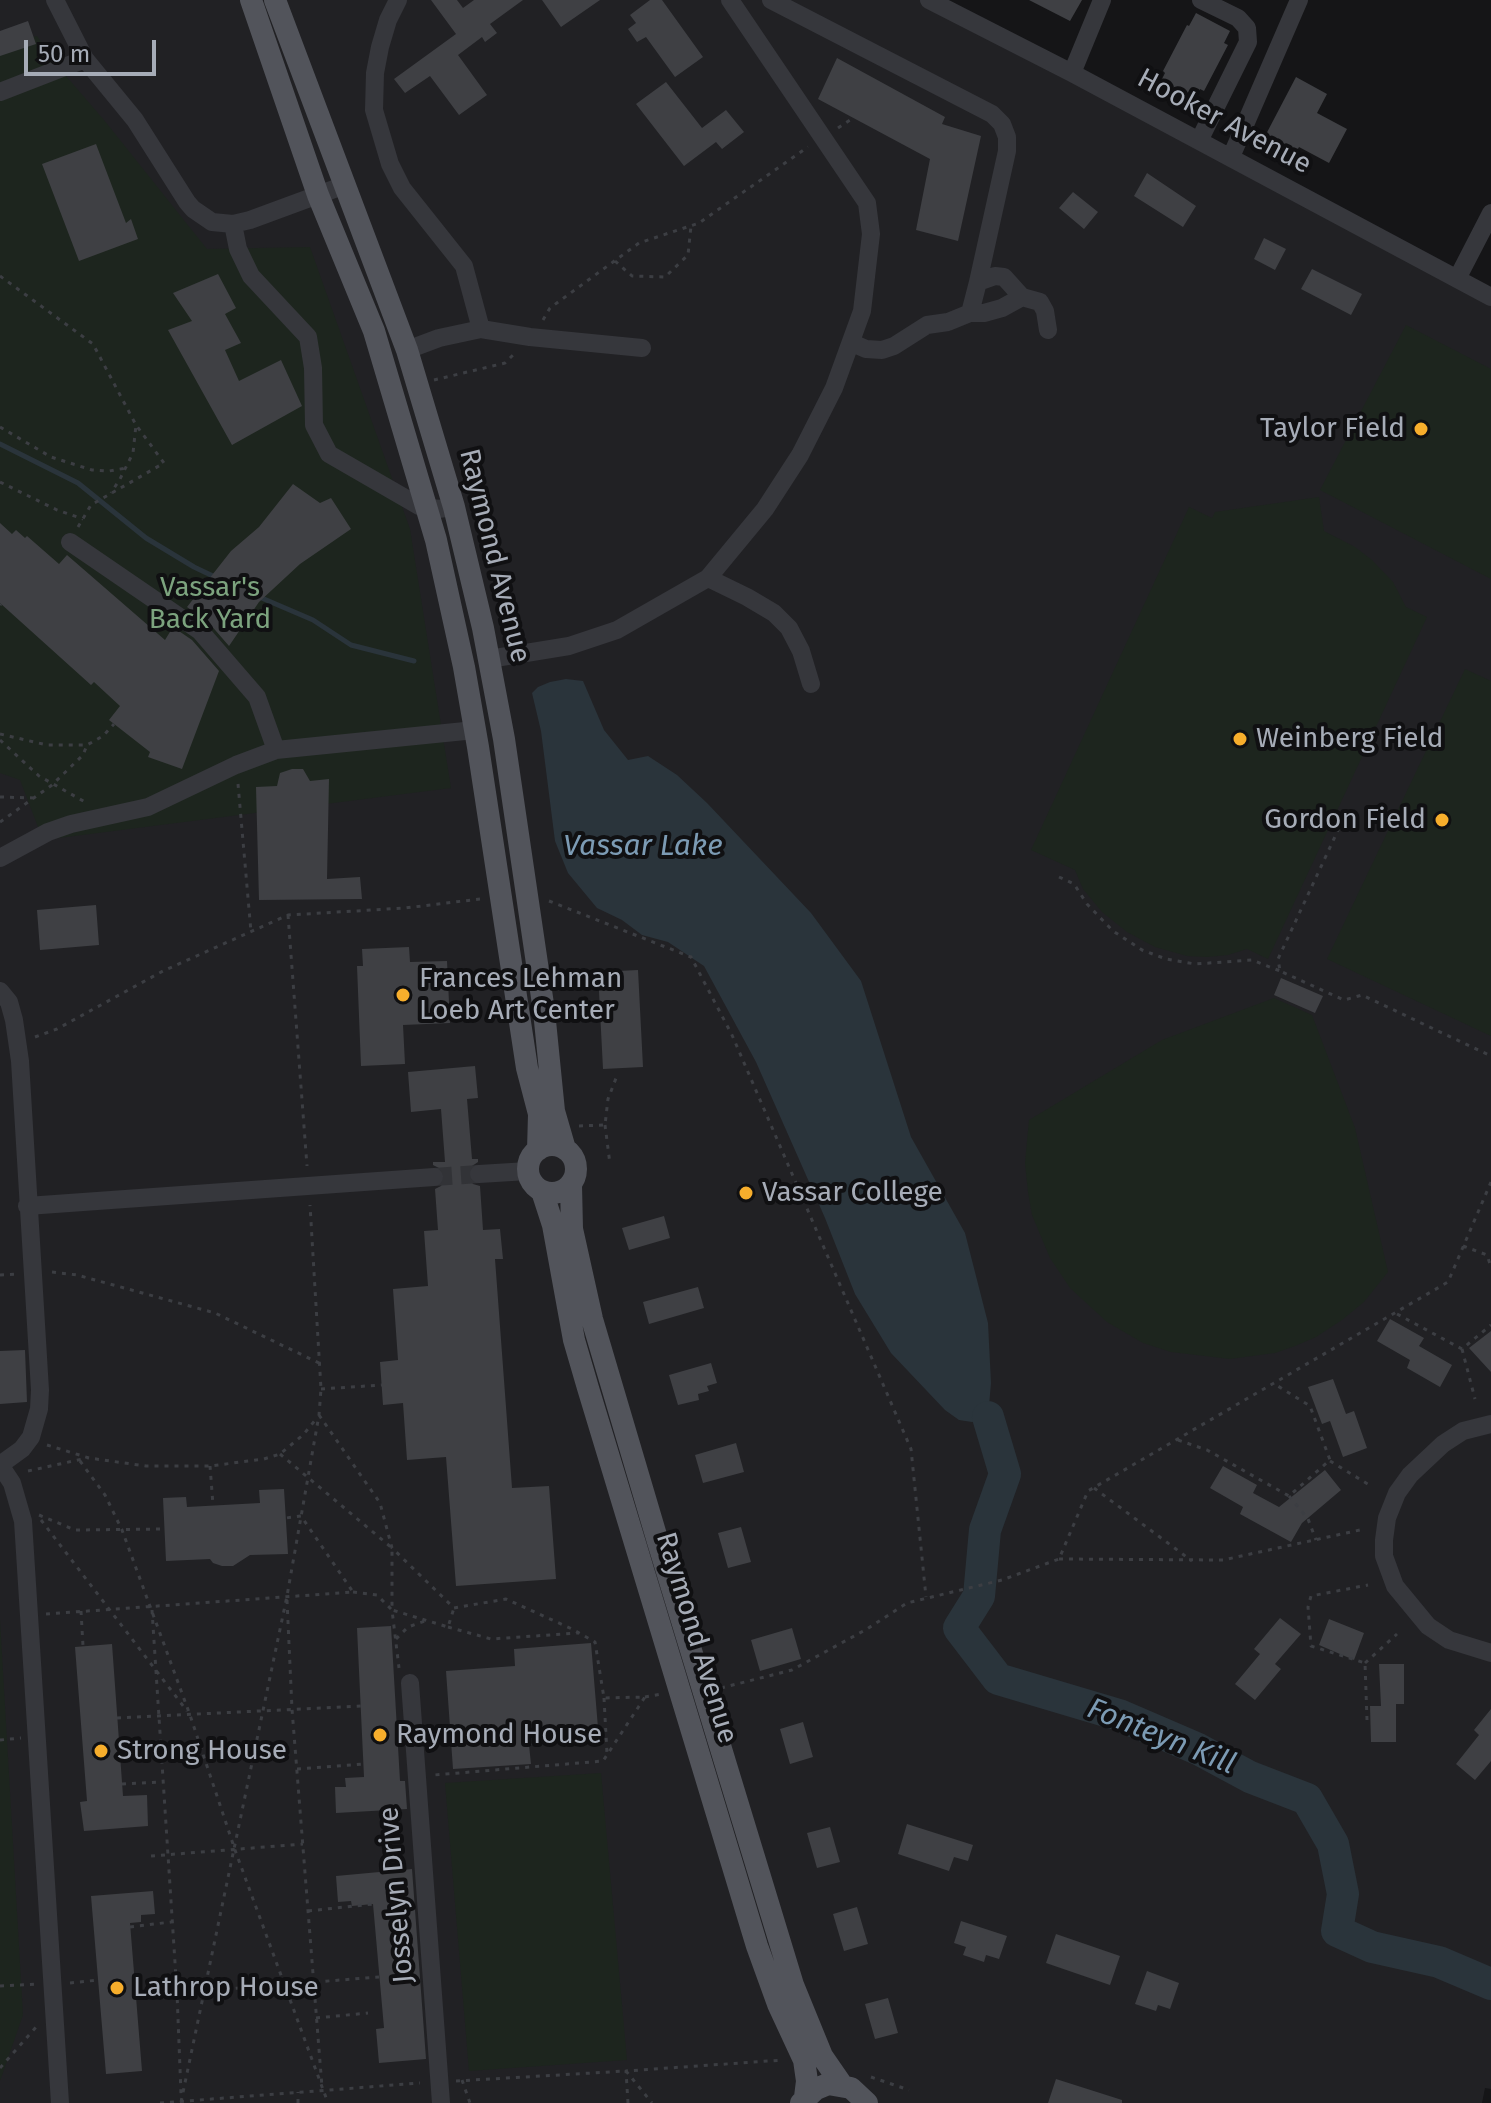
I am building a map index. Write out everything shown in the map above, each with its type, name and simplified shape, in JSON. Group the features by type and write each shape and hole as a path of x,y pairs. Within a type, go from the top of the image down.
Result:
{"main road":[{"name":"Raymond Avenue","path":"251,0 318,195 374,331 427,509 461,653 527,1068 539,1114 538,1150 529,1163 528,1171 532,1183 542,1191 553,1225 574,1340 757,1946 778,2004 804,2060 807,2081 803,2100"},
{"name":"Raymond Avenue","path":"275,0 407,350 454,507 504,739 544,1011 554,1111 565,1149 576,1169 571,1185 572,1229 592,1319 793,1985 822,2056 842,2085"},
{"path":"538,1150 551,1145 565,1149"},
{"path":"542,1191 561,1192 571,1185"},
{"path":"803,2100 828,2084 842,2085 858,2092 867,2103"}],"street":[{"path":"55,0 85,59 135,120 193,209 212,222 233,224 264,216 345,185"},
{"path":"398,0 380,47 375,73 374,110 390,164 402,188 464,266 481,329"},
{"path":"489,659 569,646 617,630 708,578 765,509 800,455 834,388 852,343 862,311 870,264 867,203 732,0"},
{"path":"771,0 992,114 1002,124 1007,137 1007,151 970,313"},
{"name":"Hooker Avenue","path":"929,0 1491,297"},
{"path":"1072,73 1102,0"},
{"path":"1199,141 1248,42 1247,28 1238,18 1201,0"},
{"path":"1231,157 1299,0"},
{"path":"0,92 85,59"},
{"path":"1457,279 1491,213"},
{"path":"233,224 238,249 251,276 308,337 313,368 314,425 329,454 427,509 454,507"},
{"path":"978,282 995,276 1004,277 1022,297 1040,302 1048,330"},
{"path":"852,343 866,349 882,350 927,325 1002,308 1022,297"},
{"path":"407,350 439,338 481,329 642,348"},
{"path":"70,542 200,631 257,697 276,750"},
{"path":"708,578 774,613 789,628 801,651 811,684"},
{"path":"0,858 48,832 148,807 236,765 276,750 475,730"},
{"path":"509,950 534,946"},
{"path":"0,991 9,1002 17,1039 39,1409 31,1437 22,1449 0,1465 12,1483 23,1521 60,2103"},
{"path":"479,1174 528,1171"},
{"path":"27,1206 434,1177"},
{"path":"1491,1424 1463,1431 1453,1437 1410,1475 1397,1493 1387,1518 1384,1540 1384,1556 1395,1586 1419,1616 1449,1640 1491,1653"},
{"name":"Josselyn Drive","path":"410,1683 441,2103"}],"path":[{"path":"536,330 550,308 639,243 699,223 824,136"},
{"path":"615,261 632,276 665,277 688,255 691,226"},
{"path":"0,276 93,344 136,425 164,463 91,505 70,542"},
{"path":"427,382 505,363 515,353"},
{"path":"111,493 133,453 136,425"},
{"path":"0,427 51,457 92,470 126,468"},
{"path":"0,482 83,519"},
{"path":"0,734 47,745 87,745 103,736 114,724"},
{"path":"0,740 52,785 92,805"},
{"path":"0,822 52,785 83,755 87,745"},
{"path":"236,765 251,932"},
{"path":"0,797 36,798"},
{"path":"1280,971 1278,959 1339,828"},
{"path":"1059,877 1074,884 1087,904 1113,931 1142,950 1166,959 1195,964 1252,960 1344,1000 1362,995 1491,1056"},
{"path":"31,1039 57,1029 163,971 288,915 405,908 480,899"},
{"path":"548,900 691,957 732,1035 911,1449 926,1597"},
{"path":"288,915 307,1166"},
{"path":"610,1164 605,1125 608,1099 618,1073"},
{"path":"572,1126 605,1125"},
{"path":"1059,1559 1088,1491 1448,1282 1491,1182"},
{"path":"181,2102 287,1596 319,1415 321,1389 310,1205"},
{"path":"1463,1246 1487,1255 1491,1267"},
{"path":"46,1272 77,1275 215,1313 319,1363"},
{"path":"0,1275 21,1274"},
{"path":"1395,1313 1462,1349 1475,1399"},
{"path":"1462,1349 1491,1325"},
{"path":"1273,1383 1310,1406 1330,1460 1371,1486"},
{"path":"321,1389 382,1385"},
{"path":"45,1445 89,1458 146,1466 210,1466 280,1454 303,1435 319,1415"},
{"path":"319,1415 380,1503 392,1548 392,1610 491,1639 578,1633"},
{"path":"1176,1440 1207,1450 1289,1496 1308,1519 1316,1540"},
{"path":"280,1454 392,1548 454,1608"},
{"path":"28,1471 89,1458"},
{"path":"1289,1496 1330,1460"},
{"path":"80,1461 105,1495 152,1606 235,1850 328,2103"},
{"path":"210,1466 213,1505"},
{"path":"1094,1488 1192,1561"},
{"path":"164,1529 75,1530 36,1514 190,1715"},
{"path":"286,1518 301,1516"},
{"path":"42,1614 353,1592 301,1516"},
{"path":"717,1690 792,1670 867,1629 889,1613 926,1597 1002,1580 1059,1559 1223,1560 1360,1530"},
{"path":"1365,1663 1311,1646 1308,1607 1311,1596 1368,1585"},
{"path":"287,1596 292,1709 322,2091"},
{"path":"454,1608 506,1599 595,1642 604,1698 607,1755"},
{"path":"152,1606 181,2102"},
{"path":"448,1627 454,1608"},
{"path":"81,1611 83,1646"},
{"path":"396,1639 408,1627 429,1621"},
{"path":"1367,1720 1365,1663 1397,1634"},
{"path":"416,1776 603,1761 645,1697 604,1698"},
{"path":"117,1718 361,1706"},
{"path":"0,1740 26,1738"},
{"path":"297,1769 364,1764"},
{"path":"122,1784 162,1782"},
{"path":"151,1856 303,1844"},
{"path":"308,1911 373,1904"},
{"path":"130,1927 171,1922"},
{"path":"136,1996 379,1977"},
{"path":"66,1983 98,1980"},
{"path":"0,1986 41,1984"},
{"path":"316,2018 368,2013"},
{"path":"0,2068 43,2018"},
{"path":"160,2103 462,2080 795,2061"},
{"path":"626,2071 628,2103"},
{"path":"626,2071 652,2103"},
{"path":"462,2080 470,2103"},
{"path":"298,2092 298,2103"}],"shaded area":[{"name":"Vassar College","path":"0,0 929,0 1491,299 1491,2089 1485,2088 1482,2103 0,2103"}],"green space":[{"name":"Vassar's Back Yard","path":"37,36 60,69 207,249 310,247 410,529 451,788 43,840 20,780 0,773 0,46"},
{"name":"Taylor Field","path":"1406,325 1491,369 1491,579 1320,490"},
{"path":"1319,497 1324,531 1372,560 1393,582 1406,607 1427,617 1268,959 1247,949 1207,957 1187,956 1155,947 1127,932 1102,912 1083,889 1075,870 1031,850 1189,507 1212,518 1215,512"},
{"name":"Gordon Field","path":"1465,669 1491,681 1491,1036 1327,959"},
{"path":"1274,998 1312,1015 1355,1128 1388,1272 1364,1302 1342,1320 1316,1337 1275,1353 1230,1359 1171,1352 1143,1343 1107,1322 1070,1288 1050,1258 1032,1215 1028,1192 1025,1163 1029,1120 1162,1040"},
{"path":"0,1620 23,2015 0,2081"},
{"path":"601,1773 627,2060 469,2071 445,1783"}],"water":[{"name":"Vassar Lake","path":"566,679 583,681 604,730 628,760 648,756 677,775 707,803 811,913 861,981 911,1137 965,1233 988,1323 991,1383 988,1417 972,1422 959,1420 945,1410 891,1353 855,1294 756,1062 704,966 668,942 642,935 622,920 597,908 568,873 555,841 541,731 532,693 550,682"}],"building":[{"path":"431,0 457,0 463,8 474,0 523,0 490,24 497,33 485,42 482,37 458,55 487,95 459,115 430,76 405,93 394,79 456,34"},
{"path":"542,0 600,0 561,27"},
{"path":"650,0 662,0 703,57 675,77 646,37 637,42 628,29 636,23 630,15"},
{"path":"1029,0 1082,0 1070,21"},
{"path":"1196,13 1230,31 1224,43 1228,45 1204,91 1200,89 1193,104 1158,87 1165,73 1163,71"},
{"path":"28,21 36,44 0,56 0,31"},
{"path":"837,58 945,117 942,124 981,136 958,241 916,230 930,159 818,99"},
{"path":"1296,77 1327,94 1317,113 1347,129 1329,163 1299,147 1294,156 1263,140"},
{"path":"666,82 702,128 726,110 744,132 722,149 716,142 684,166 636,104"},
{"path":"96,144 126,223 131,219 138,239 79,261 42,164"},
{"path":"1147,173 1196,206 1183,227 1134,196"},
{"path":"1073,192 1098,212 1084,229 1059,208"},
{"path":"1264,238 1286,249 1275,270 1254,259"},
{"path":"1312,269 1362,294 1351,315 1301,289"},
{"path":"218,274 236,308 225,314 241,343 225,350 239,381 281,360 302,406 232,445 168,330 192,321 173,293"},
{"path":"293,484 320,503 331,498 351,529 300,564 259,602 229,646 209,623 187,607 231,551 259,527"},
{"path":"0,523 12,534 16,530 25,538 27,536 59,564 67,555 165,640 173,627 192,640 219,671 182,769 148,757 150,752 109,720 120,706 94,682 91,685 0,603"},
{"path":"303,769 310,781 329,779 327,879 360,877 362,899 259,900 256,787 277,786 280,773"},
{"path":"96,905 99,945 40,950 37,910"},
{"name":"Frances Lehman Loeb Art Center","path":"409,947 410,962 447,961 450,1023 403,1025 405,1064 361,1066 357,966 363,966 362,949"},
{"path":"638,970 643,1067 603,1069 598,972"},
{"path":"1281,978 1323,996 1315,1013 1274,995"},
{"path":"475,1066 478,1098 467,1099 472,1159 478,1159 478,1162 469,1168 467,1176 473,1184 480,1186 483,1230 500,1229 503,1259 495,1259 512,1488 549,1486 556,1579 456,1586 446,1457 407,1460 403,1403 383,1405 380,1362 398,1360 393,1289 428,1286 424,1231 438,1230 435,1189 446,1177 443,1170 433,1165 433,1162 445,1162 441,1109 411,1112 408,1072"},
{"path":"664,1216 670,1238 629,1250 622,1228"},
{"path":"698,1287 704,1308 649,1324 643,1302"},
{"path":"1390,1319 1424,1338 1419,1346 1452,1365 1440,1387 1407,1368 1410,1360 1377,1341"},
{"path":"1491,1331 1491,1372 1469,1348"},
{"path":"25,1350 27,1402 0,1404 0,1351"},
{"path":"711,1363 717,1383 707,1386 709,1391 698,1394 699,1400 678,1405 669,1375"},
{"path":"1333,1379 1346,1414 1354,1411 1367,1448 1343,1457 1330,1421 1322,1424 1308,1387"},
{"path":"736,1443 744,1472 703,1483 695,1455"},
{"path":"1223,1466 1257,1485 1253,1493 1279,1507 1325,1470 1341,1490 1302,1523 1291,1542 1240,1514 1243,1507 1210,1488"},
{"path":"284,1489 288,1554 250,1555 233,1566 222,1566 210,1559 166,1561 163,1498 186,1497 187,1507 260,1503 259,1490"},
{"path":"741,1527 751,1562 728,1568 718,1533"},
{"path":"1280,1618 1301,1634 1275,1664 1281,1669 1255,1700 1235,1684 1260,1654 1254,1649"},
{"path":"1329,1619 1364,1633 1354,1660 1319,1645"},
{"name":"Raymond House","path":"391,1626 400,1781 405,1781 407,1809 336,1813 335,1787 346,1787 345,1778 364,1777 357,1628"},
{"path":"792,1628 801,1659 760,1671 751,1640"},
{"path":"591,1643 599,1740 529,1745 531,1764 453,1769 446,1671 515,1666 514,1649"},
{"name":"Strong House","path":"112,1644 123,1796 147,1795 148,1826 84,1831 80,1802 87,1801 75,1647"},
{"path":"1379,1664 1404,1664 1404,1704 1396,1704 1396,1742 1371,1742 1370,1706 1381,1706"},
{"path":"1491,1709 1491,1761 1475,1780 1456,1764 1479,1735 1474,1730"},
{"path":"803,1722 813,1757 790,1764 780,1729"},
{"path":"907,1824 973,1845 968,1861 954,1857 949,1871 898,1854"},
{"path":"830,1827 840,1862 817,1868 807,1833"},
{"path":"412,1869 426,2059 379,2063 376,2029 384,2028 373,1904 352,1906 351,1901 338,1902 336,1876"},
{"name":"Lathrop House","path":"153,1891 155,1914 141,1915 141,1922 130,1923 142,2071 106,2074 91,1896"},
{"path":"857,1907 868,1944 844,1951 833,1914"},
{"path":"961,1921 1007,1936 999,1959 986,1955 984,1962 963,1955 966,1947 954,1943"},
{"path":"1056,1934 1120,1956 1110,1985 1046,1963"},
{"path":"1147,1971 1179,1983 1170,2009 1158,2005 1156,2011 1135,2004"},
{"path":"888,1998 898,2033 875,2039 865,2004"},
{"path":"1056,2079 1122,2100 1122,2103 1048,2103"}],"waterway":[{"name":"Fonteyn Kill","path":"0,444 78,483 146,538 215,577"},
{"name":"Fonteyn Kill","path":"257,596 313,620 351,645 414,661"},
{"name":"Fonteyn Kill","path":"988,1417 1005,1474 985,1530 979,1596 959,1628 998,1679 1119,1715 1198,1749 1250,1777 1307,1799 1333,1844 1343,1894 1337,1931 1372,1947 1439,1962 1491,1984"}],"tunnel":[{"path":"434,1177 479,1174"}],"place":[{"name":"Taylor Field","path":"1421,429"},
{"name":"Weinberg Field","path":"1240,739"},
{"name":"Gordon Field","path":"1442,820"},
{"name":"Frances Lehman Loeb Art Center","path":"403,995"},
{"name":"Vassar College","path":"746,1193"},
{"name":"Raymond House","path":"380,1735"},
{"name":"Strong House","path":"101,1751"},
{"name":"Lathrop House","path":"117,1988"}]}
